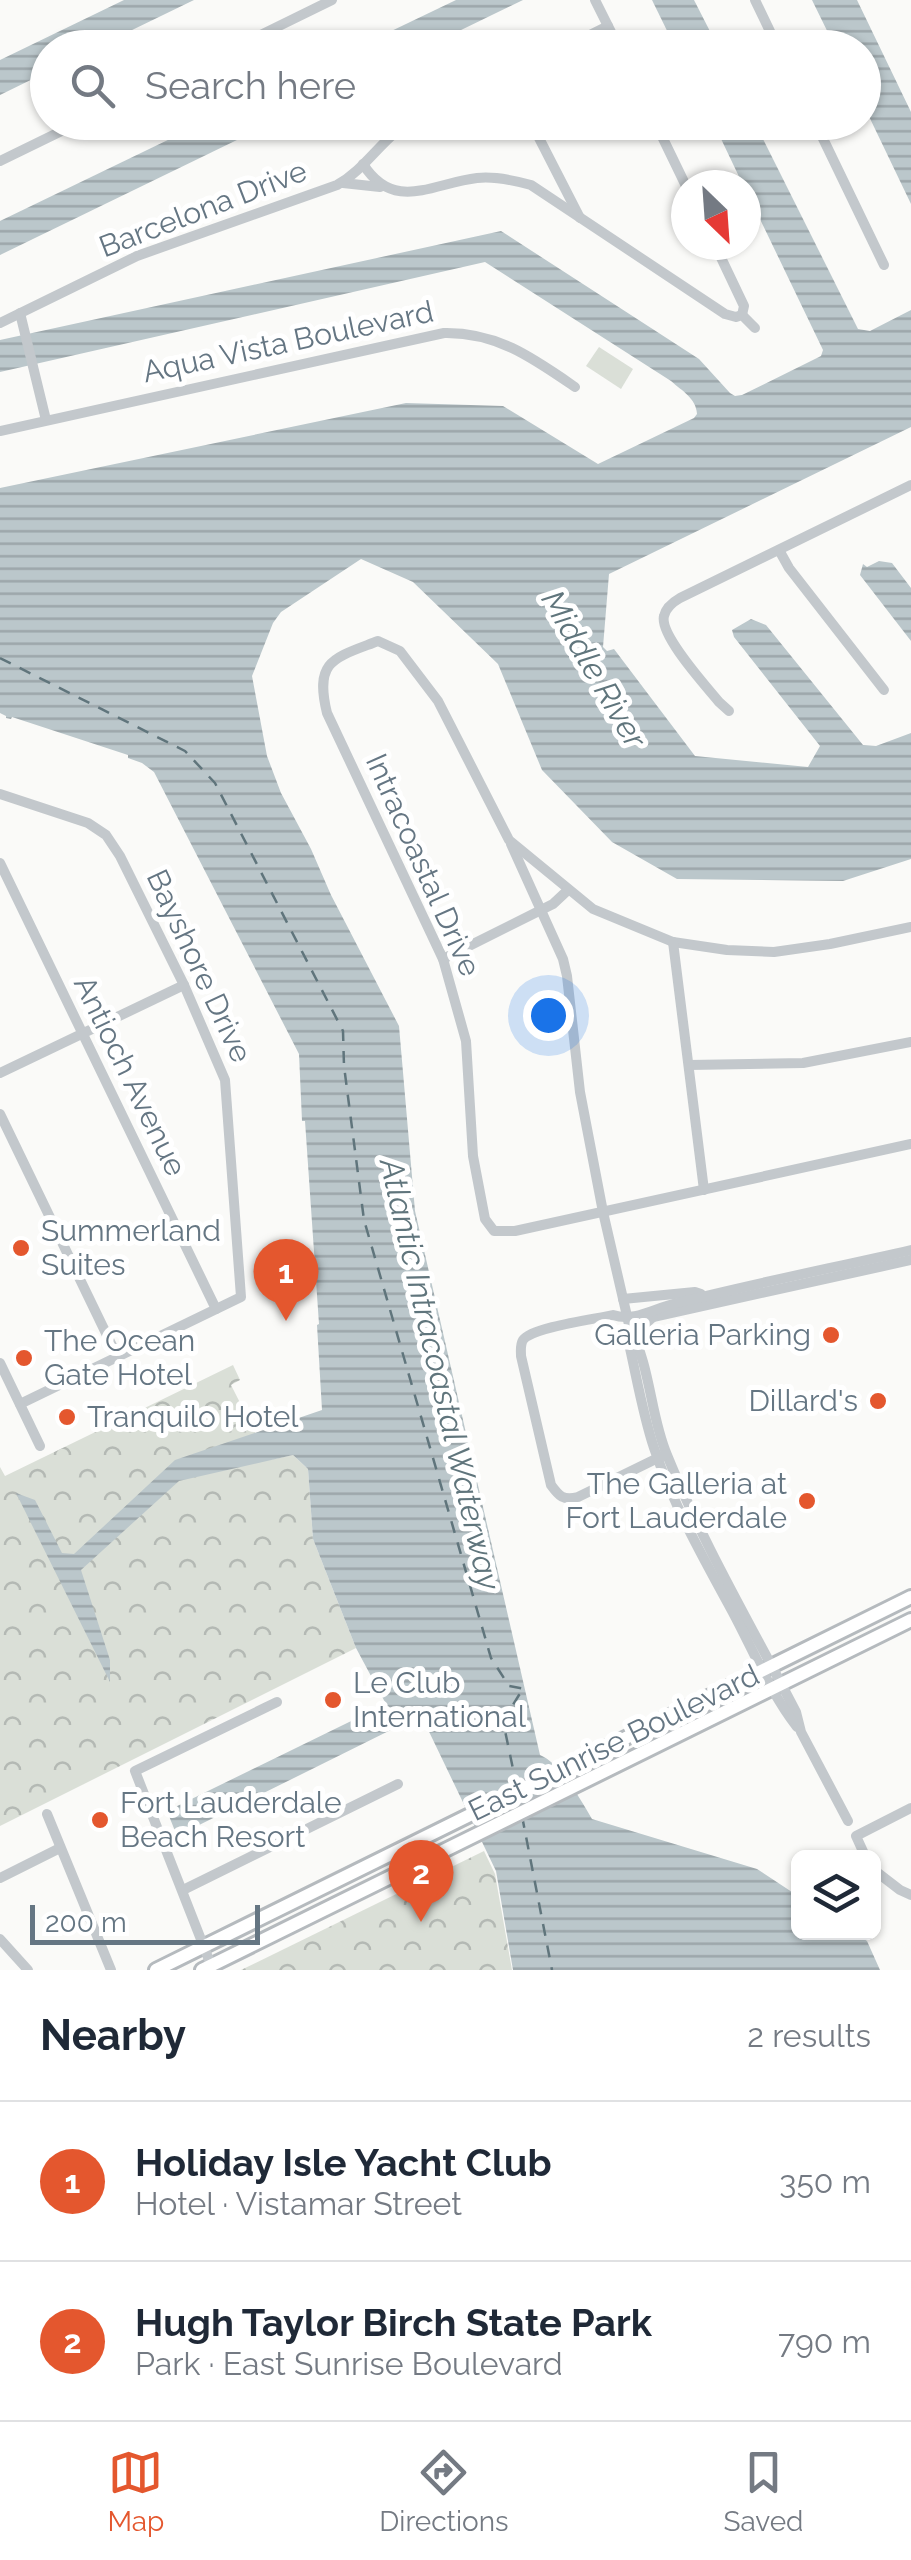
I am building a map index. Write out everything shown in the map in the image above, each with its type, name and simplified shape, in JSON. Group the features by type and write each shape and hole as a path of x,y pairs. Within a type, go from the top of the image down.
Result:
{"main road":[{"name":"East Sunrise Boulevard","path":"156,1970 911,1596"},
{"name":"East Sunrise Boulevard","path":"206,1968 911,1620"},
{"path":"647,1750 665,1731 675,1712"}],"street":[{"path":"271,30 332,0"},
{"path":"596,0 610,30"},
{"path":"755,0 769,30"},
{"path":"600,30 608,26"},
{"path":"0,161 43,140"},
{"name":"Barcelona Drive","path":"0,323 137,256 342,183 384,140"},
{"path":"540,140 580,219"},
{"path":"664,140 678,170"},
{"path":"823,140 884,265"},
{"path":"364,164 384,187"},
{"path":"342,183 413,192 479,178 512,179 531,185 725,314 742,315"},
{"path":"721,260 744,306 742,315"},
{"path":"20,313 46,420"},
{"path":"742,315 755,328"},
{"name":"Aqua Vista Boulevard","path":"0,431 444,333 476,335 504,343 575,387"},
{"path":"729,711 667,634 664,616 670,606 779,550 908,491"},
{"path":"779,550 884,690"},
{"name":"Intracoastal Drive","path":"508,840 438,701 400,651 378,641 338,658 324,672 322,690 327,714 444,959 466,1040 473,1156 485,1219 494,1231 515,1230 602,1212"},
{"name":"Bayshore Drive","path":"0,794 88,823 106,835 184,984 226,1080 241,1297 216,1309"},
{"path":"508,840 593,909 672,942 774,952 910,931"},
{"path":"508,840 563,958 580,1092 602,1212 662,1456"},
{"name":"Antioch Avenue","path":"0,864 216,1309"},
{"path":"444,959 542,910 568,890"},
{"path":"672,942 704,1190"},
{"path":"0,1073 184,984"},
{"path":"689,1065 803,1063 911,1042"},
{"path":"0,1114 117,1356"},
{"path":"602,1212 911,1144"},
{"path":"629,1324 652,1309 911,1250"},
{"path":"640,1316 653,1318 911,1260"},
{"path":"623,1299 696,1292 706,1295"},
{"path":"20,1404 216,1309"},
{"path":"629,1324 613,1316 541,1330 522,1342 521,1356 552,1485 559,1497 578,1497 662,1456"},
{"path":"637,1342 644,1326 653,1318"},
{"path":"629,1324 629,1344 662,1456 763,1653 767,1668 796,1712 801,1732 848,1821"},
{"path":"2,1370 40,1446"},
{"path":"206,1968 203,1947 183,1890 135,1771 277,1702"},
{"path":"183,1890 398,1784"},
{"path":"862,1850 856,1836 911,1808"},
{"path":"47,1814 110,1970"},
{"path":"0,1878 60,1848"},
{"path":"881,1875 911,1895"},
{"path":"0,1939 28,1970"}],"green space":[{"path":"599,347 633,369 621,389 586,366"},
{"path":"233,1365 240,1380 231,1385 269,1460 293,1455 308,1469 313,1539 356,1648 0,1826 0,1467 5,1476"},
{"path":"484,1851 495,1874 512,1970 241,1970"}],"water":[{"path":"124,0 194,0 132,30 62,30"},
{"path":"456,0 523,0 461,30 393,30"},
{"path":"652,0 694,0 709,30 667,30"},
{"path":"812,0 857,0 871,30 827,30"},
{"path":"30,45 30,80 0,95 0,60"},
{"path":"881,50 911,112 911,204 880,140"},
{"path":"168,140 237,140 0,255 0,221"},
{"path":"722,140 764,140 858,329 870,331 911,310 911,427 609,574 603,647 607,651 614,649 695,756 808,767 820,746 732,630 751,619 766,625 863,745 876,746 911,733 911,859 843,881 677,879 612,842 542,770 498,664 413,582 361,559 281,612 252,676 267,756 281,793 399,1026 415,1211 540,1755 562,1774 592,1819 757,1869 791,1891 791,1940 865,1940 880,1970 513,1970 496,1871 421,1715 177,1836 167,1811 386,1704 356,1648 313,1539 308,1469 293,1455 179,1481 81,1570 110,1660 110,1682 16,1493 35,1500 62,1553 74,1554 175,1460 322,1410 299,1054 154,772 128,755 0,713 0,488 406,403 503,406 598,464 694,418 696,408 671,381 485,262 0,372 0,340 501,231 699,359 735,396 821,356 823,350 761,221 761,170 736,170"},
{"path":"879,561 892,563 911,588 911,641 860,575 863,564 867,567"}],"ferry route":[{"path":"0,658 185,751 215,783 343,1031 364,1220 491,1658 509,1686 526,1689"},
{"path":"517,1788 503,1721 525,1690"},
{"path":"522,1816 552,1970"}],"place":[{"name":"Summerland Suites","path":"21,1248"},
{"name":"Holiday Isle Yacht Club","path":"286,1321"},
{"name":"Galleria Parking","path":"831,1335"},
{"name":"The Ocean Gate Hotel","path":"24,1358"},
{"name":"Dillard's","path":"878,1401"},
{"name":"Tranquilo Hotel","path":"67,1417"},
{"name":"The Galleria at Fort Lauderdale","path":"807,1501"},
{"name":"Le Club International","path":"333,1700"},
{"name":"Fort Lauderdale Beach Resort","path":"100,1820"},
{"name":"Hugh Taylor Birch State Park","path":"421,1922"}],"water label":[{"name":"Middle River","path":"594,669"},
{"name":"Atlantic Intracoastal Waterway","path":"440,1374"}]}
